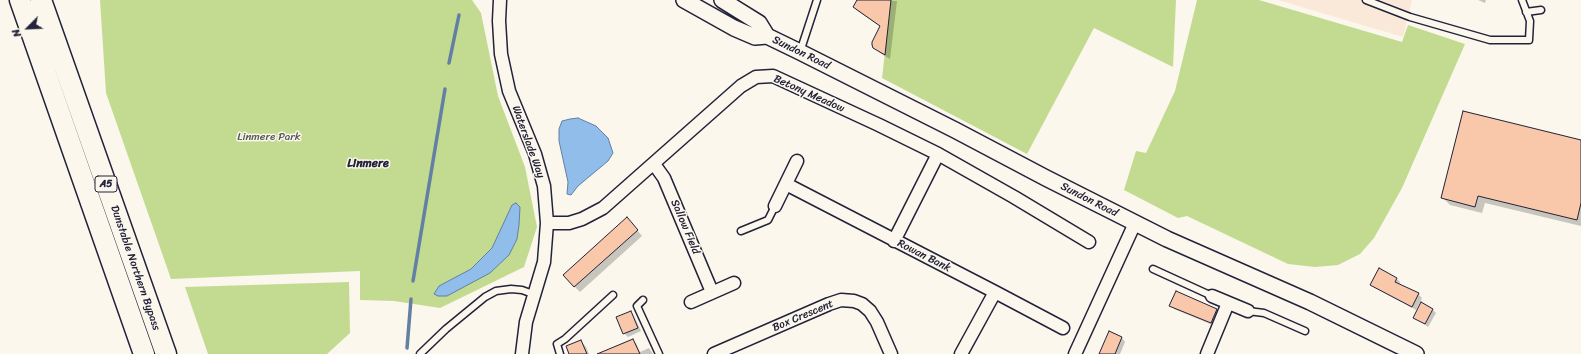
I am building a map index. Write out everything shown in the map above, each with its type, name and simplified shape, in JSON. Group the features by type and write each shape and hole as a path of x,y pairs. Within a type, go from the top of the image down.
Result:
{"highway":[{"name":"Dunstable Northern Bypass","path":"20,0 144,354"},
{"name":"Dunstable Northern Bypass","path":"41,0 166,354"}],"street":[{"name":"Waterslade Way","path":"500,0 499,21 502,61 509,91 534,154 544,186 547,223 544,262 526,322 522,354"},
{"name":"Sundon Road","path":"722,0 759,23 767,36"},
{"name":"Sundon Road","path":"693,2 741,31 755,37 767,36 800,52 1167,239 1310,302 1416,354"},
{"name":"Betony Meadow","path":"547,223 569,223 582,220 603,208 741,86 756,77 773,76 938,154 1089,242"},
{"path":"894,241 938,154"},
{"path":"775,206 797,161"},
{"name":"Sallow Field","path":"654,164 664,178 712,292"},
{"name":"Rowan Bank","path":"786,184 1063,328"},
{"path":"1075,354 1135,223"},
{"path":"691,302 734,283"},
{"path":"961,354 995,292"},
{"path":"1212,296 1248,311"},
{"name":"Box Crescent","path":"714,354 737,350 829,304 841,300 854,301 862,304 870,311 877,322 891,354"},
{"path":"1207,354 1228,303"}],"lane":[{"path":"800,52 817,0"},
{"path":"1366,0 1410,17 1490,40 1529,40 1530,21 1522,0"},
{"path":"1526,12 1540,10"},
{"path":"741,231 768,220 775,206"},
{"path":"1154,270 1212,296"},
{"path":"420,354 446,329 485,297 496,291 511,289 522,290 534,294"},
{"path":"560,354 556,344 565,339 613,295"},
{"path":"642,300 637,306 659,354"},
{"path":"1248,311 1264,313 1305,331"}],"shaded area":[{"path":"1278,0 1412,0 1403,37"}],"green space":[{"name":"Linmere Park","path":"100,0 472,0 481,13 498,96 525,167 537,227 524,267 440,308 394,301 360,300 360,271 171,279 106,93"},
{"path":"891,0 1176,0 1173,67 1094,28 1027,154 882,78"},
{"path":"1197,0 1259,0 1402,42 1408,25 1465,44 1402,188 1374,238 1360,254 1338,265 1315,267 1288,264 1187,216 1178,218 1124,190 1136,151 1146,153 1175,91"},
{"path":"349,282 350,333 327,354 208,354 185,287"}],"water":[{"path":"578,118 596,126 608,138 613,153 608,161 578,186 571,195 567,194 568,182 559,141 559,129 562,121"},
{"path":"516,203 520,207 519,225 517,239 509,255 490,273 447,296 438,296 434,294 439,286 471,269 492,248 512,205"}],"building":[{"path":"857,0 891,0 885,55 873,48 872,45 880,26 853,7"},
{"path":"1463,111 1581,140 1581,203 1577,220 1478,196 1475,207 1441,198"},
{"path":"627,217 638,230 574,287 563,275"},
{"path":"1379,268 1397,278 1395,282 1419,293 1412,307 1370,285"},
{"path":"1176,291 1217,309 1211,323 1169,306"},
{"path":"1421,302 1433,309 1425,324 1413,318"},
{"path":"631,311 638,328 623,334 616,317"},
{"path":"1109,331 1122,337 1115,354 1099,354"},
{"path":"633,339 640,354 597,354"},
{"path":"581,340 587,354 569,354 566,346"}],"waterway":[{"path":"449,63 459,15"},
{"path":"413,281 445,89"},
{"path":"407,348 411,299"}],"district":[{"name":"Linmere","path":"368,164"}]}
